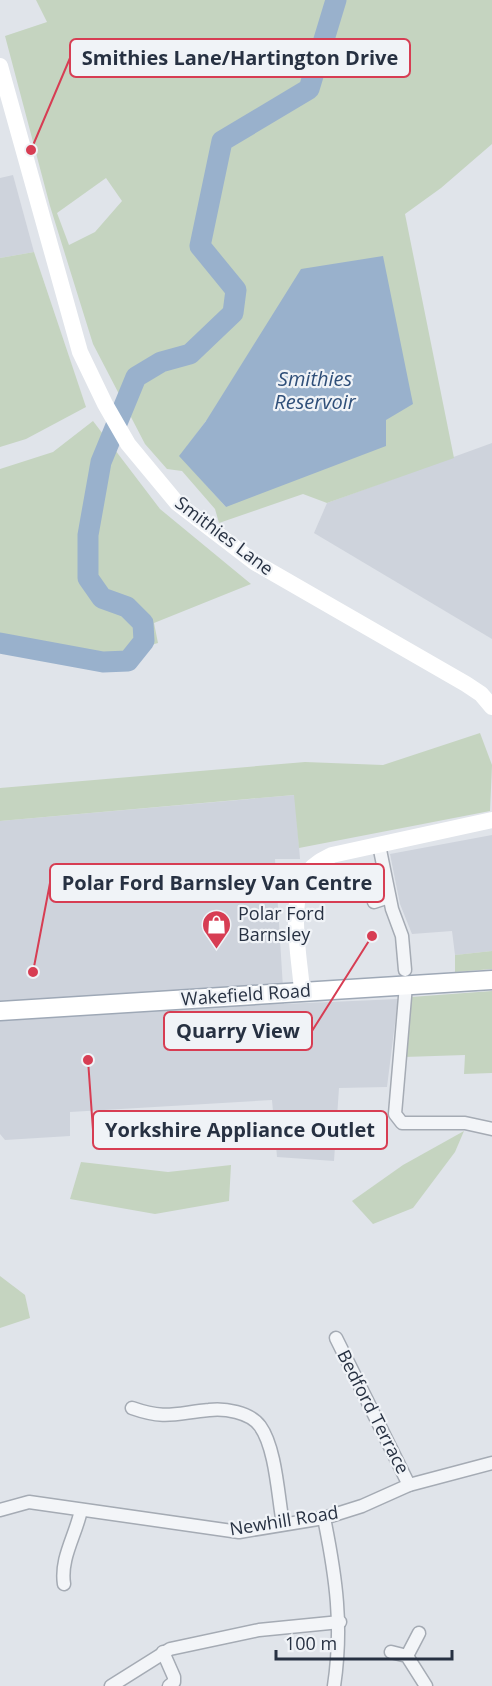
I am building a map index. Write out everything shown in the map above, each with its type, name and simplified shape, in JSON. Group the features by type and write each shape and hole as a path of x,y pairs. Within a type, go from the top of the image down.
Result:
{"main road":[{"name":"Wakefield Road","path":"0,1011 302,991 405,977 492,980"}],"street":[{"name":"Smithies Lane","path":"0,66 6,107 67,314 80,352 105,404 128,444 177,503 254,562 466,684 481,694 492,707"},
{"path":"302,991 296,913 301,885 316,863 332,855 492,820"},
{"path":"379,845 389,897 402,936 405,977 395,1114 402,1123 465,1123 492,1129"},
{"path":"374,902 389,897"},
{"name":"Bedford Terrace","path":"336,1338 409,1485"},
{"path":"132,1408 151,1415 179,1416 210,1410 249,1416 260,1425 268,1445 283,1524"},
{"name":"Newhill Road","path":"0,1510 29,1503 239,1532 324,1518 362,1506 409,1485 492,1463"},
{"path":"64,1584 62,1567 81,1510"},
{"path":"324,1518 336,1580 340,1622 334,1686"},
{"path":"111,1686 163,1652 259,1630 340,1622"},
{"path":"407,1656 420,1633"},
{"path":"163,1652 174,1677 174,1682 169,1686"},
{"path":"391,1652 407,1656 426,1686"}],"shaded area":[{"path":"13,175 34,252 0,258 0,178"},
{"path":"492,443 492,639 314,533 327,503"},
{"path":"295,795 300,859 275,859 284,1004 398,999 387,1087 339,1088 334,1161 277,1157 272,1100 70,1112 70,1136 5,1140 0,1134 0,821"},
{"path":"492,835 492,951 455,955 452,931 412,934 400,904 390,854"}],"green space":[{"path":"36,0 492,0 492,144 441,188 405,214 454,458 327,503 303,494 219,523 215,509 182,471 167,469 145,444 93,344 50,206 5,36 47,22","holes":["106,178 122,201 95,232 69,245 57,213","206,421 226,507 180,456"]},
{"path":"34,252 86,407 26,439 0,447 0,258"},
{"path":"93,421 160,509 251,584 154,623 158,643 113,656 0,643 0,469 53,452"},
{"path":"480,733 492,765 490,811 299,848 294,795 0,821 0,788 305,762 383,765"},
{"path":"492,951 492,969 455,972 455,955"},
{"path":"492,991 492,1073 464,1074 465,1055 404,1057 411,997"},
{"path":"464,1131 455,1152 413,1208 373,1224 352,1201 403,1165"},
{"path":"81,1162 168,1172 231,1165 229,1201 155,1214 70,1199"},
{"path":"0,1276 25,1295 30,1318 0,1328"}],"water":[{"name":"Smithies Reservoir","path":"383,256 413,404 386,420 386,446 226,507 179,456 206,421 301,269"}],"waterway":[{"path":"0,643 103,662 128,661 144,641 143,623 127,607 102,598 88,578 88,535 101,462 136,377 161,362 190,354 233,313 236,290 200,246 222,141 309,89 336,0"}],"place":[{"name":"Smithies Lane/Hartington Drive","path":"31,150"},
{"name":"Quarry View","path":"372,936"},
{"name":"Polar Ford Barnsley","path":"217,950"},
{"name":"Polar Ford Barnsley Van Centre","path":"33,972"},
{"name":"Yorkshire Appliance Outlet","path":"88,1060"}]}
